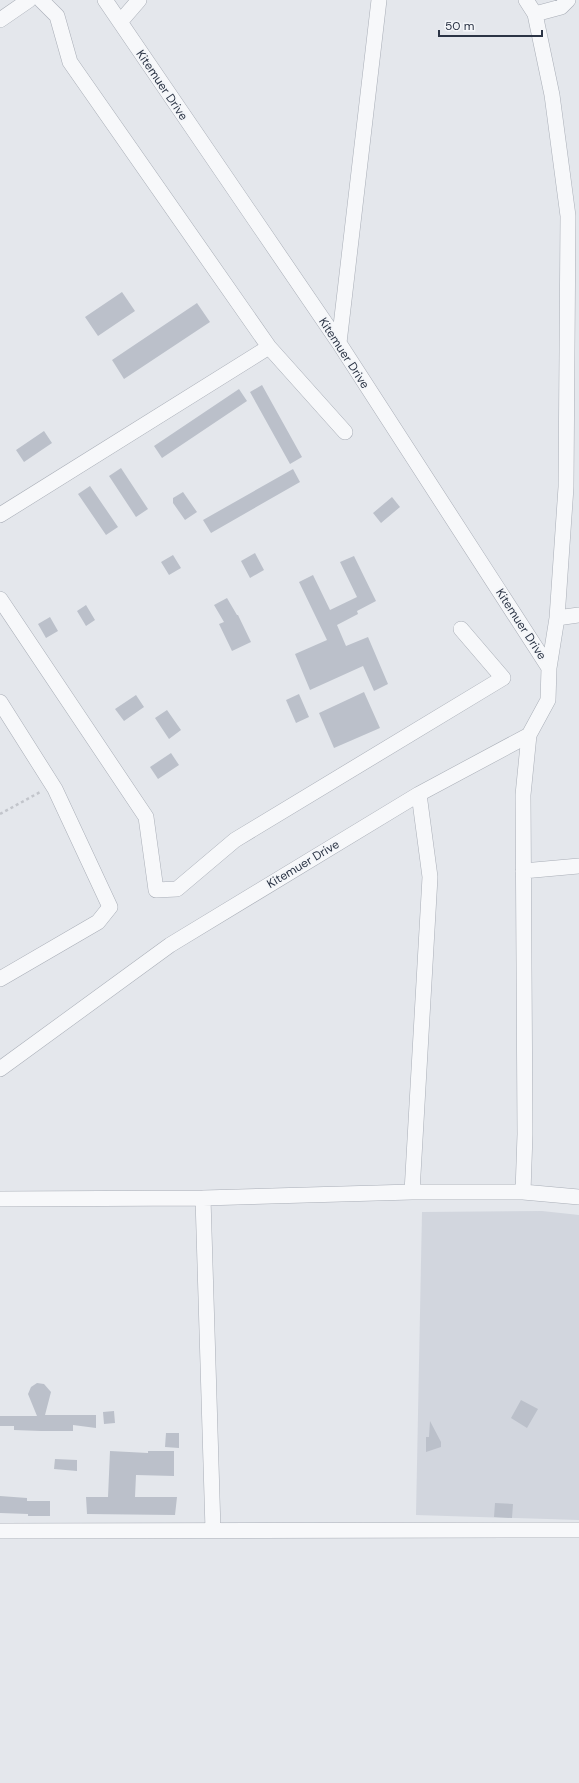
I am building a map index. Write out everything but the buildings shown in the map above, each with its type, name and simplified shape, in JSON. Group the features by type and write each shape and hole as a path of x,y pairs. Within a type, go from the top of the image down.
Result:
{"street":[{"path":"0,20 29,0"},
{"path":"41,0 57,16 70,62 269,347 345,432"},
{"name":"Kitemuer Drive","path":"0,1069 170,945 419,794 529,735 548,700 549,668 338,343 105,0"},
{"path":"120,22 138,0"},
{"path":"338,343 378,0"},
{"path":"526,0 535,14 552,95 568,216 566,487 557,618 549,668"},
{"path":"535,14 561,7 568,0"},
{"path":"0,515 269,347"},
{"path":"0,598 146,817 156,890 177,889 235,840 503,678 461,629"},
{"path":"557,618 579,615"},
{"path":"0,702 53,785 110,907 98,922 0,979"},
{"path":"523,1192 525,1103 523,795 529,735"},
{"path":"412,1192 430,877 419,794"},
{"path":"523,871 579,866"},
{"path":"0,1199 203,1198 412,1192 523,1192 579,1197"},
{"path":"203,1198 213,1530"},
{"path":"0,1531 579,1530"}],"path":[{"path":"0,814 53,785"}],"shaded area":[{"path":"542,1211 579,1215 579,1520 416,1515 422,1212"}]}
